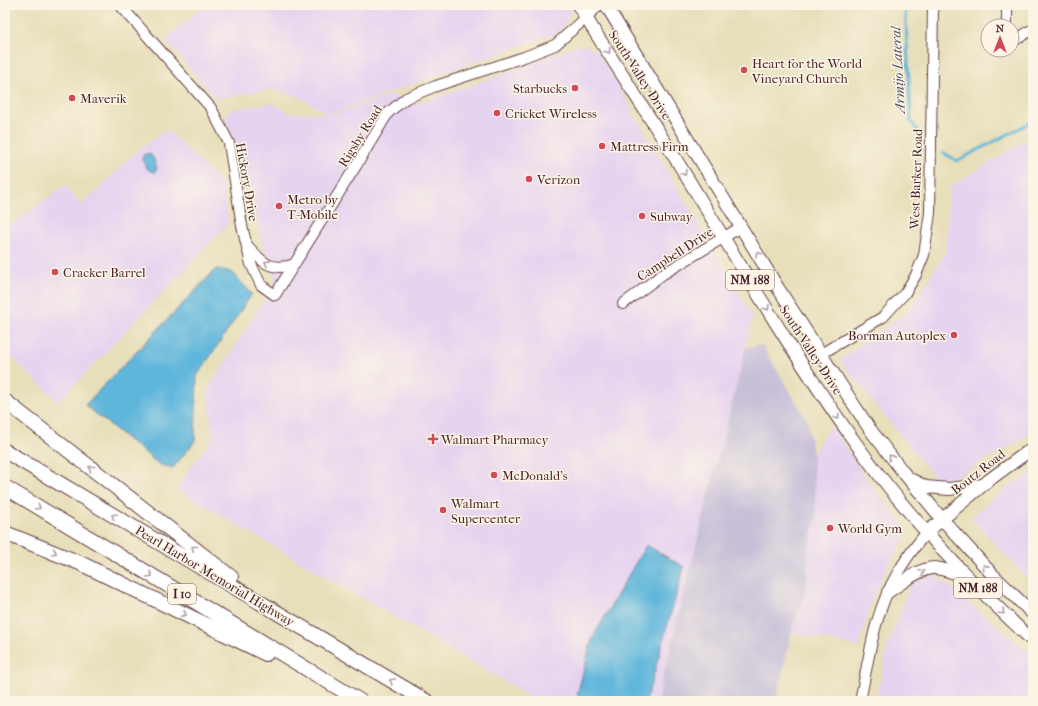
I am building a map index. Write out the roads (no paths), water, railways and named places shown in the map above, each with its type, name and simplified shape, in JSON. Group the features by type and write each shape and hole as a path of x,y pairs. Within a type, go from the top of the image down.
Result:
{"highway":[{"path":"5,401 280,615"},
{"name":"Pearl Harbor Memorial Highway","path":"5,451 426,701"},
{"name":"I 10","path":"5,487 355,699"},
{"path":"5,533 80,563 355,699"}],"main road":[{"name":"South Valley Drive","path":"578,5 652,121 807,371 853,439 887,484 927,532 970,579 1033,641"},
{"name":"South Valley Drive","path":"606,5 778,288 869,428 942,519 991,573 1033,614"},
{"name":"Boutz Road","path":"927,532 983,485 1033,449"},
{"path":"907,477 926,487 949,489 983,485"},
{"path":"888,592 922,571 933,568 946,570 970,579"}],"street":[{"name":"Hickory Drive","path":"120,5 211,108 229,143 242,226 251,264 261,285 275,295"},
{"name":"Rigsby Road","path":"275,295 388,113 406,98 436,86 522,58 555,45 599,5"},
{"name":"West Barker Road","path":"821,354 883,317 905,293 916,275 924,255 930,213 933,5"},
{"path":"1007,5 1007,18"},
{"path":"1020,37 1033,29"},
{"name":"Campbell Drive","path":"623,304 663,274 742,227"},
{"path":"246,243 258,258 270,266 284,268 295,264"},
{"path":"860,701 877,623 888,592 896,575 927,532"}],"water":[{"path":"149,153 156,165 157,169 155,172 149,170 142,160 143,155"},
{"path":"216,269 232,272 252,294 197,376 195,441 173,468 160,465 85,405"},
{"path":"646,545 684,567 646,701 587,701 577,695 592,639"}],"waterway":[{"name":"Armijo Lateral","path":"905,5 911,121 918,131"},
{"name":"Armijo Lateral","path":"944,153 957,161 1033,121"}],"place":[{"name":"Heart for the World Vineyard Church","path":"744,70"},
{"name":"Starbucks","path":"575,88"},
{"name":"Maverik","path":"72,98"},
{"name":"Cricket Wireless","path":"497,113"},
{"name":"Mattress Firm","path":"602,146"},
{"name":"Verizon","path":"529,179"},
{"name":"Metro by T-Mobile","path":"279,206"},
{"name":"Subway","path":"642,216"},
{"name":"Cracker Barrel","path":"55,272"},
{"name":"Borman Autoplex","path":"954,335"},
{"name":"Walmart Pharmacy","path":"433,439"},
{"name":"McDonald's","path":"494,475"},
{"name":"Walmart Supercenter","path":"443,510"},
{"name":"World Gym","path":"830,528"}]}
